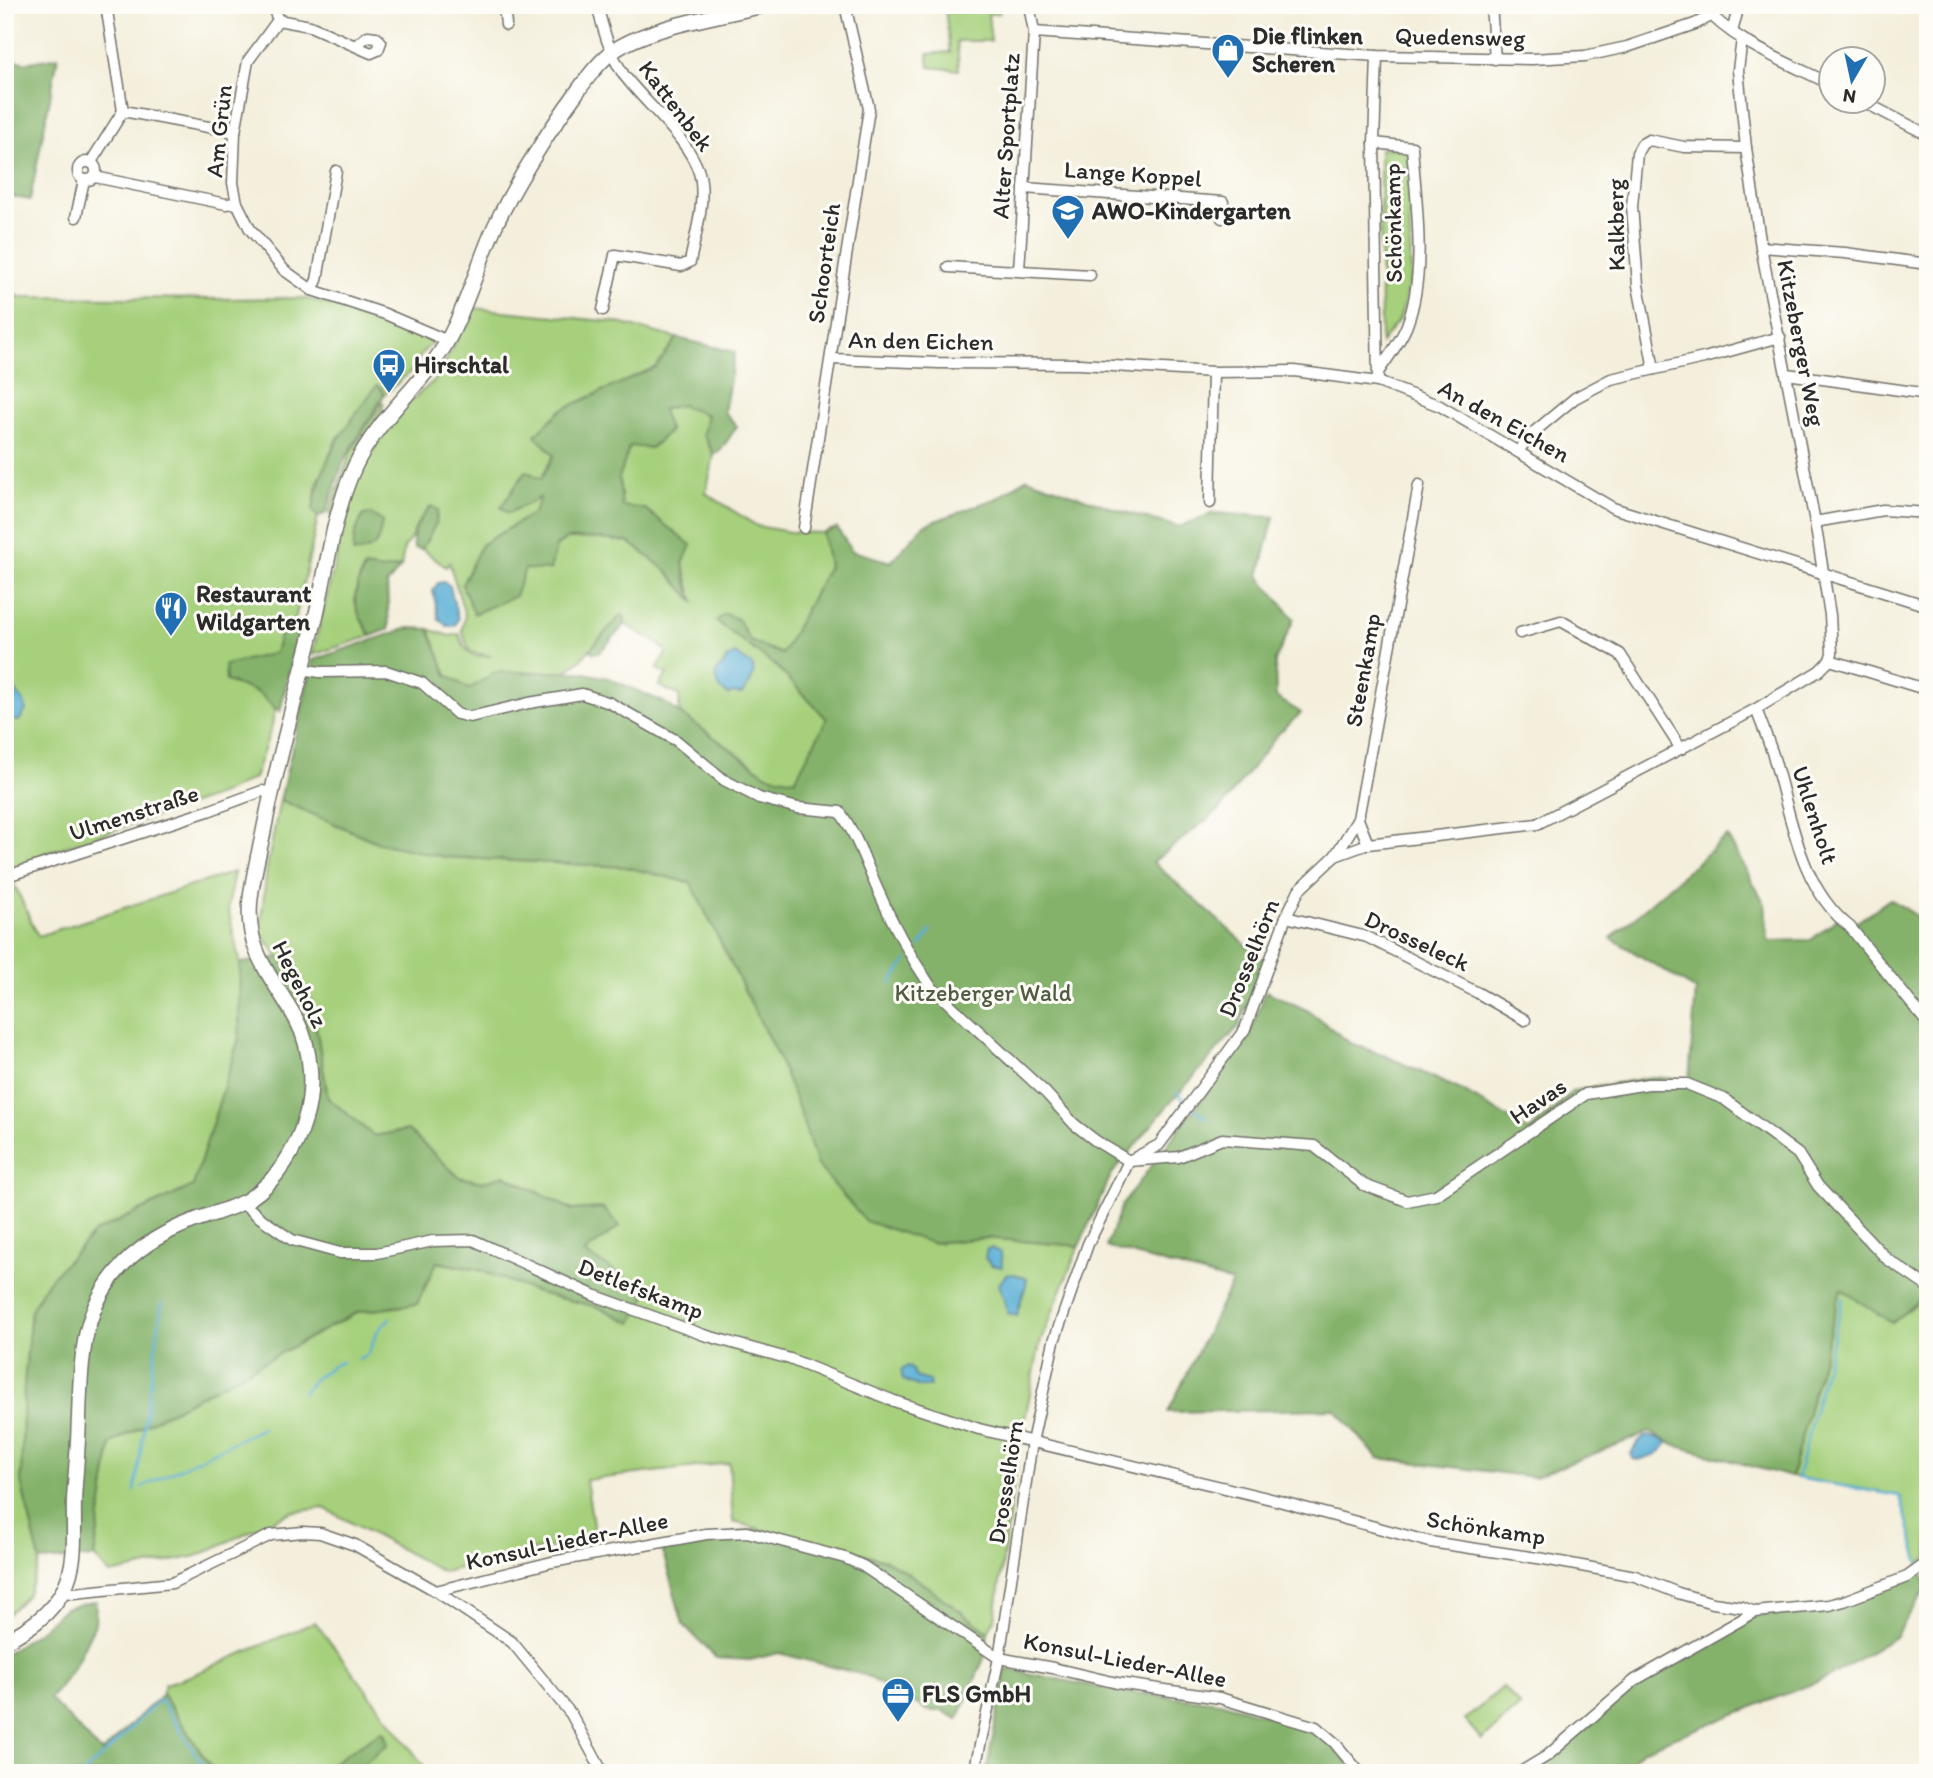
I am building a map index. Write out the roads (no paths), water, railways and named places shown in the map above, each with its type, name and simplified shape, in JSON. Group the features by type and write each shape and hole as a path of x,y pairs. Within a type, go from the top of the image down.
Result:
{"street":[{"path":"91,162 123,111 106,5"},
{"path":"272,5 278,20 310,26 355,46"},
{"path":"504,5 506,26"},
{"path":"597,5 613,52 660,31 765,5"},
{"name":"Schoorteich","path":"804,528 869,109 845,5"},
{"name":"Alter Sportplatz","path":"1019,270 1034,32 1029,5"},
{"path":"1491,5 1495,59"},
{"path":"1702,5 1711,16 1737,35 1818,78"},
{"name":"Kitzeberger Weg","path":"1739,5 1738,70 1746,148 1760,247 1815,522 1830,615 1831,657"},
{"name":"Quedensweg","path":"1034,32 1377,56 1560,58 1627,47 1711,16"},
{"name":"Am Grün","path":"278,20 248,61 235,132 233,183 237,202 250,229 284,270 312,290 385,314 448,341"},
{"name":"Kattenbek","path":"603,310 615,255 681,266 690,262 701,202 701,182 697,166 682,143 622,72 613,52"},
{"name":"Hegeholz","path":"5,1641 39,1621 62,1591 69,1574 74,1550 82,1357 95,1305 116,1270 128,1257 151,1239 173,1228 243,1203 272,1178 289,1158 300,1136 308,1112 308,1055 298,1022 261,964 251,929 250,909 271,793 350,479 374,432 432,366 448,341 497,222 555,123 588,78 613,52"},
{"name":"Schönkamp","path":"1377,56 1374,143 1379,377"},
{"path":"123,111 235,132"},
{"path":"1888,114 1928,135"},
{"name":"Kalkberg","path":"1654,369 1638,285 1632,206 1637,153 1642,144 1649,141 1684,147 1746,148"},
{"name":"Schönkamp","path":"1374,143 1412,146 1417,219 1418,280 1407,326 1379,377"},
{"path":"91,162 87,161 80,166 78,174 226,204 237,202"},
{"path":"76,217 90,178 97,169 91,162"},
{"path":"312,290 317,280 335,171"},
{"name":"Lange Koppel","path":"1024,188 1223,202 1222,218"},
{"path":"1760,247 1844,253 1927,266"},
{"path":"948,267 1090,275"},
{"path":"1518,452 1529,436 1575,398 1611,379 1780,337"},
{"name":"An den Eichen","path":"831,359 1080,364 1213,372 1294,371 1379,377 1440,405 1612,508 1824,576 1928,606"},
{"path":"1210,503 1213,372"},
{"path":"1787,374 1928,394"},
{"name":"Steenkamp","path":"1335,856 1358,819 1419,485"},
{"path":"1815,522 1883,510 1928,513"},
{"path":"1520,634 1561,621 1620,654 1681,750"},
{"path":"1831,657 1928,690"},
{"name":"Drosselhörn","path":"974,1773 999,1658 1032,1442 1054,1341 1088,1244 1129,1161 1159,1145 1245,1029 1286,917 1299,890 1335,856 1368,845 1537,824 1756,709 1819,671 1831,657"},
{"path":"302,669 320,672 386,671 422,683 457,714 470,717 582,694 610,703 677,741 724,780 758,798 798,808 840,812 848,823 878,891 918,968 931,987 1046,1093 1074,1124 1129,1161"},
{"name":"Uhlenholt","path":"1756,709 1773,754 1797,843 1821,894 1838,918 1850,927 1928,1024"},
{"name":"Ulmenstraße","path":"10,875 262,792 271,793"},
{"path":"1358,819 1368,845"},
{"name":"Drosseleck","path":"1286,917 1367,937 1525,1020"},
{"name":"Havas","path":"1129,1161 1178,1157 1222,1139 1314,1146 1364,1185 1407,1201 1436,1195 1586,1094 1648,1084 1687,1084 1724,1100 1798,1154 1818,1186 1887,1259 1928,1287"},
{"name":"Detlefskamp","path":"243,1203 292,1240 340,1253 377,1253 433,1241 473,1240 593,1295 692,1331 790,1359 894,1401 979,1429 1032,1442"},
{"name":"Schönkamp","path":"1032,1442 1279,1501 1430,1542 1635,1576 1697,1600 1742,1607 1755,1612 1844,1601 1907,1577 1928,1562"},
{"name":"Konsul-Lieder-Allee","path":"436,1591 552,1562 706,1534 747,1532 845,1558 863,1566 999,1658 1117,1683 1220,1698 1316,1727 1335,1742 1360,1773"},
{"path":"62,1591 74,1593 172,1583 271,1535 320,1533 355,1545 436,1591 512,1642 571,1714 603,1773"},
{"path":"1519,1773 1548,1756 1635,1680 1755,1612"}],"water":[{"path":"445,582 450,586 458,619 455,626 447,626 439,619 433,591 438,583"},
{"path":"735,654 753,666 753,674 742,694 729,695 720,689 715,674 729,657"},
{"path":"5,668 14,689 24,702 26,710 19,721 11,720 5,714"},
{"path":"987,1249 1001,1253 1002,1267 991,1265 985,1258"},
{"path":"1015,1274 1027,1279 1017,1316 1008,1314 999,1284 1006,1275"},
{"path":"908,1366 915,1377 929,1381 930,1387 920,1387 903,1380 901,1370"},
{"path":"1649,1436 1664,1440 1667,1444 1652,1456 1633,1459 1631,1454 1636,1445"}],"waterway":[{"path":"920,946 931,931"},
{"path":"891,983 907,960"},
{"path":"1177,1093 1185,1101"},
{"path":"1194,1108 1206,1118"},
{"path":"1843,1298 1797,1478 1900,1496 1919,1564"},
{"path":"135,1491 162,1303"},
{"path":"358,1359 368,1354 377,1332 390,1318"},
{"path":"303,1393 314,1379 342,1362"},
{"path":"142,1487 262,1428"},
{"path":"84,1773 160,1699 208,1773"}],"place":[{"name":"Die flinken Scheren","path":"1228,80"},
{"name":"AWO-Kindergarten","path":"1068,241"},
{"name":"Hirschtal","path":"389,395"},
{"name":"Restaurant Wildgarten","path":"171,638"},
{"name":"FLS GmbH","path":"898,1724"}],"park label":[{"name":"Kitzeberger Wald","path":"983,993"}]}
